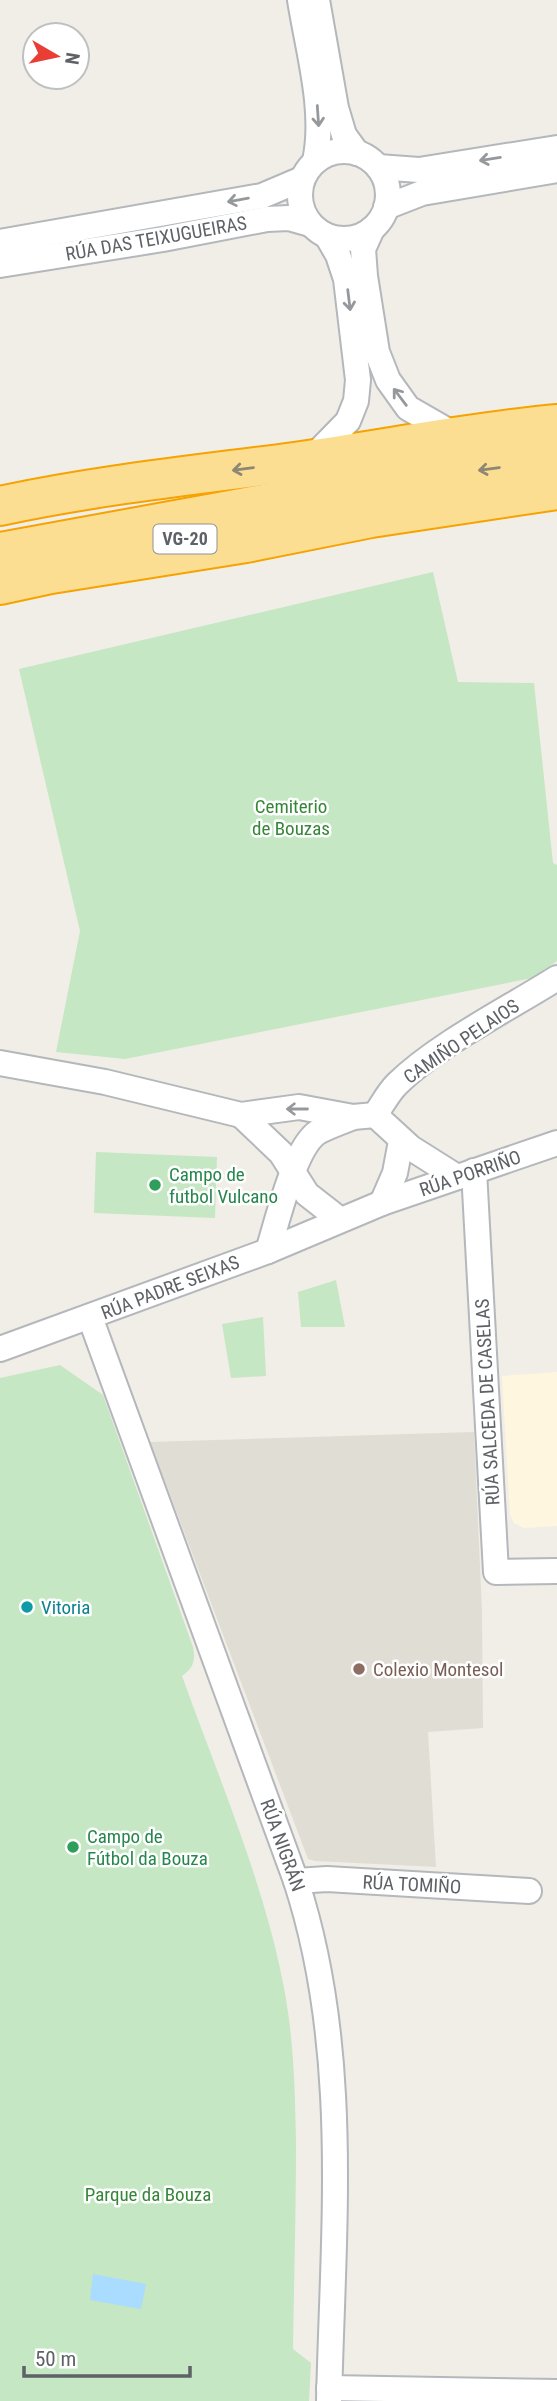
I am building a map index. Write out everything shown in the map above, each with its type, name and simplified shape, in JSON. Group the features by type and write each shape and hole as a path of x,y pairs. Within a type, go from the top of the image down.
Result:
{"highway":[{"path":"0,506 51,495 310,459 455,435 557,424"},
{"name":"VG-20","path":"0,552 302,497 557,460"},
{"name":"VG-20","path":"0,567 240,531 371,518 557,490"},
{"path":"0,534 233,500 302,497"},
{"path":"0,585 51,574 246,543 371,518"}],"street":[{"path":"300,0 318,111 319,142 299,195 302,211 338,255 346,279 358,380 356,401 348,421 310,459"},
{"path":"317,0 336,108 345,135 357,153 378,167 386,186 386,207 363,249 377,352 388,380 408,408 455,435"},
{"path":"378,167 418,170 557,148"},
{"name":"RÚA DAS TEIXUGUEIRAS","path":"0,242 262,196 309,170 328,154 342,151 357,153"},
{"path":"386,207 422,193 557,170"},
{"name":"RÚA DAS TEIXUGUEIRAS","path":"0,265 267,219 289,218 349,239 372,229"},
{"name":"CAMIÑO PELAIOS","path":"364,1116 410,1073 557,978"},
{"path":"0,1063 105,1082 241,1115 299,1107 364,1116 401,1141 466,1174"},
{"path":"241,1115 281,1153 307,1194 339,1219 382,1203 395,1173 401,1141"},
{"path":"268,1251 292,1172 304,1148 316,1133 364,1116"},
{"name":"RÚA PORRIÑO","path":"382,1203 557,1143"},
{"name":"RÚA SALCEDA DE CASELAS","path":"466,1174 496,1573 557,1571"},
{"name":"RÚA PADRE SEIXAS","path":"0,1349 268,1251 339,1219"},
{"name":"RÚA NIGRÁN","path":"90,1317 296,1881 310,1928 321,1980 335,2093 329,2394"},
{"name":"RÚA TOMIÑO","path":"296,1881 327,1879 529,1891"},
{"path":"329,2394 557,2392"}],"shaded area":[{"path":"557,1372 557,1526 524,1528 514,1523 510,1514 502,1376"},
{"name":"Colexio Montesol","path":"474,1432 482,1611 483,1728 428,1732 436,1867 308,1859 150,1442"}],"green space":[{"name":"Cemiterio de Bouzas","path":"433,572 458,682 534,683 553,863 557,865 557,961 532,978 125,1059 56,1052 80,931 19,669"},
{"name":"Campo de futbol Vulcano","path":"96,1152 217,1157 215,1218 94,1213"},
{"path":"336,1280 345,1327 301,1327 298,1292"},
{"path":"263,1317 266,1376 231,1378 222,1324"},
{"name":"Parque da Bouza","path":"60,1365 103,1395 193,1647 193,1664 182,1676 255,1877 278,1959 289,2017 295,2088 293,2349 311,2363 309,2401 0,2401 0,1378"}],"water":[{"path":"93,2274 146,2284 141,2309 90,2300"}],"place":[{"name":"Campo de futbol Vulcano","path":"155,1185"},
{"name":"Vitoria","path":"27,1607"},
{"name":"Colexio Montesol","path":"359,1669"},
{"name":"Campo de Fútbol da Bouza","path":"73,1847"}]}
